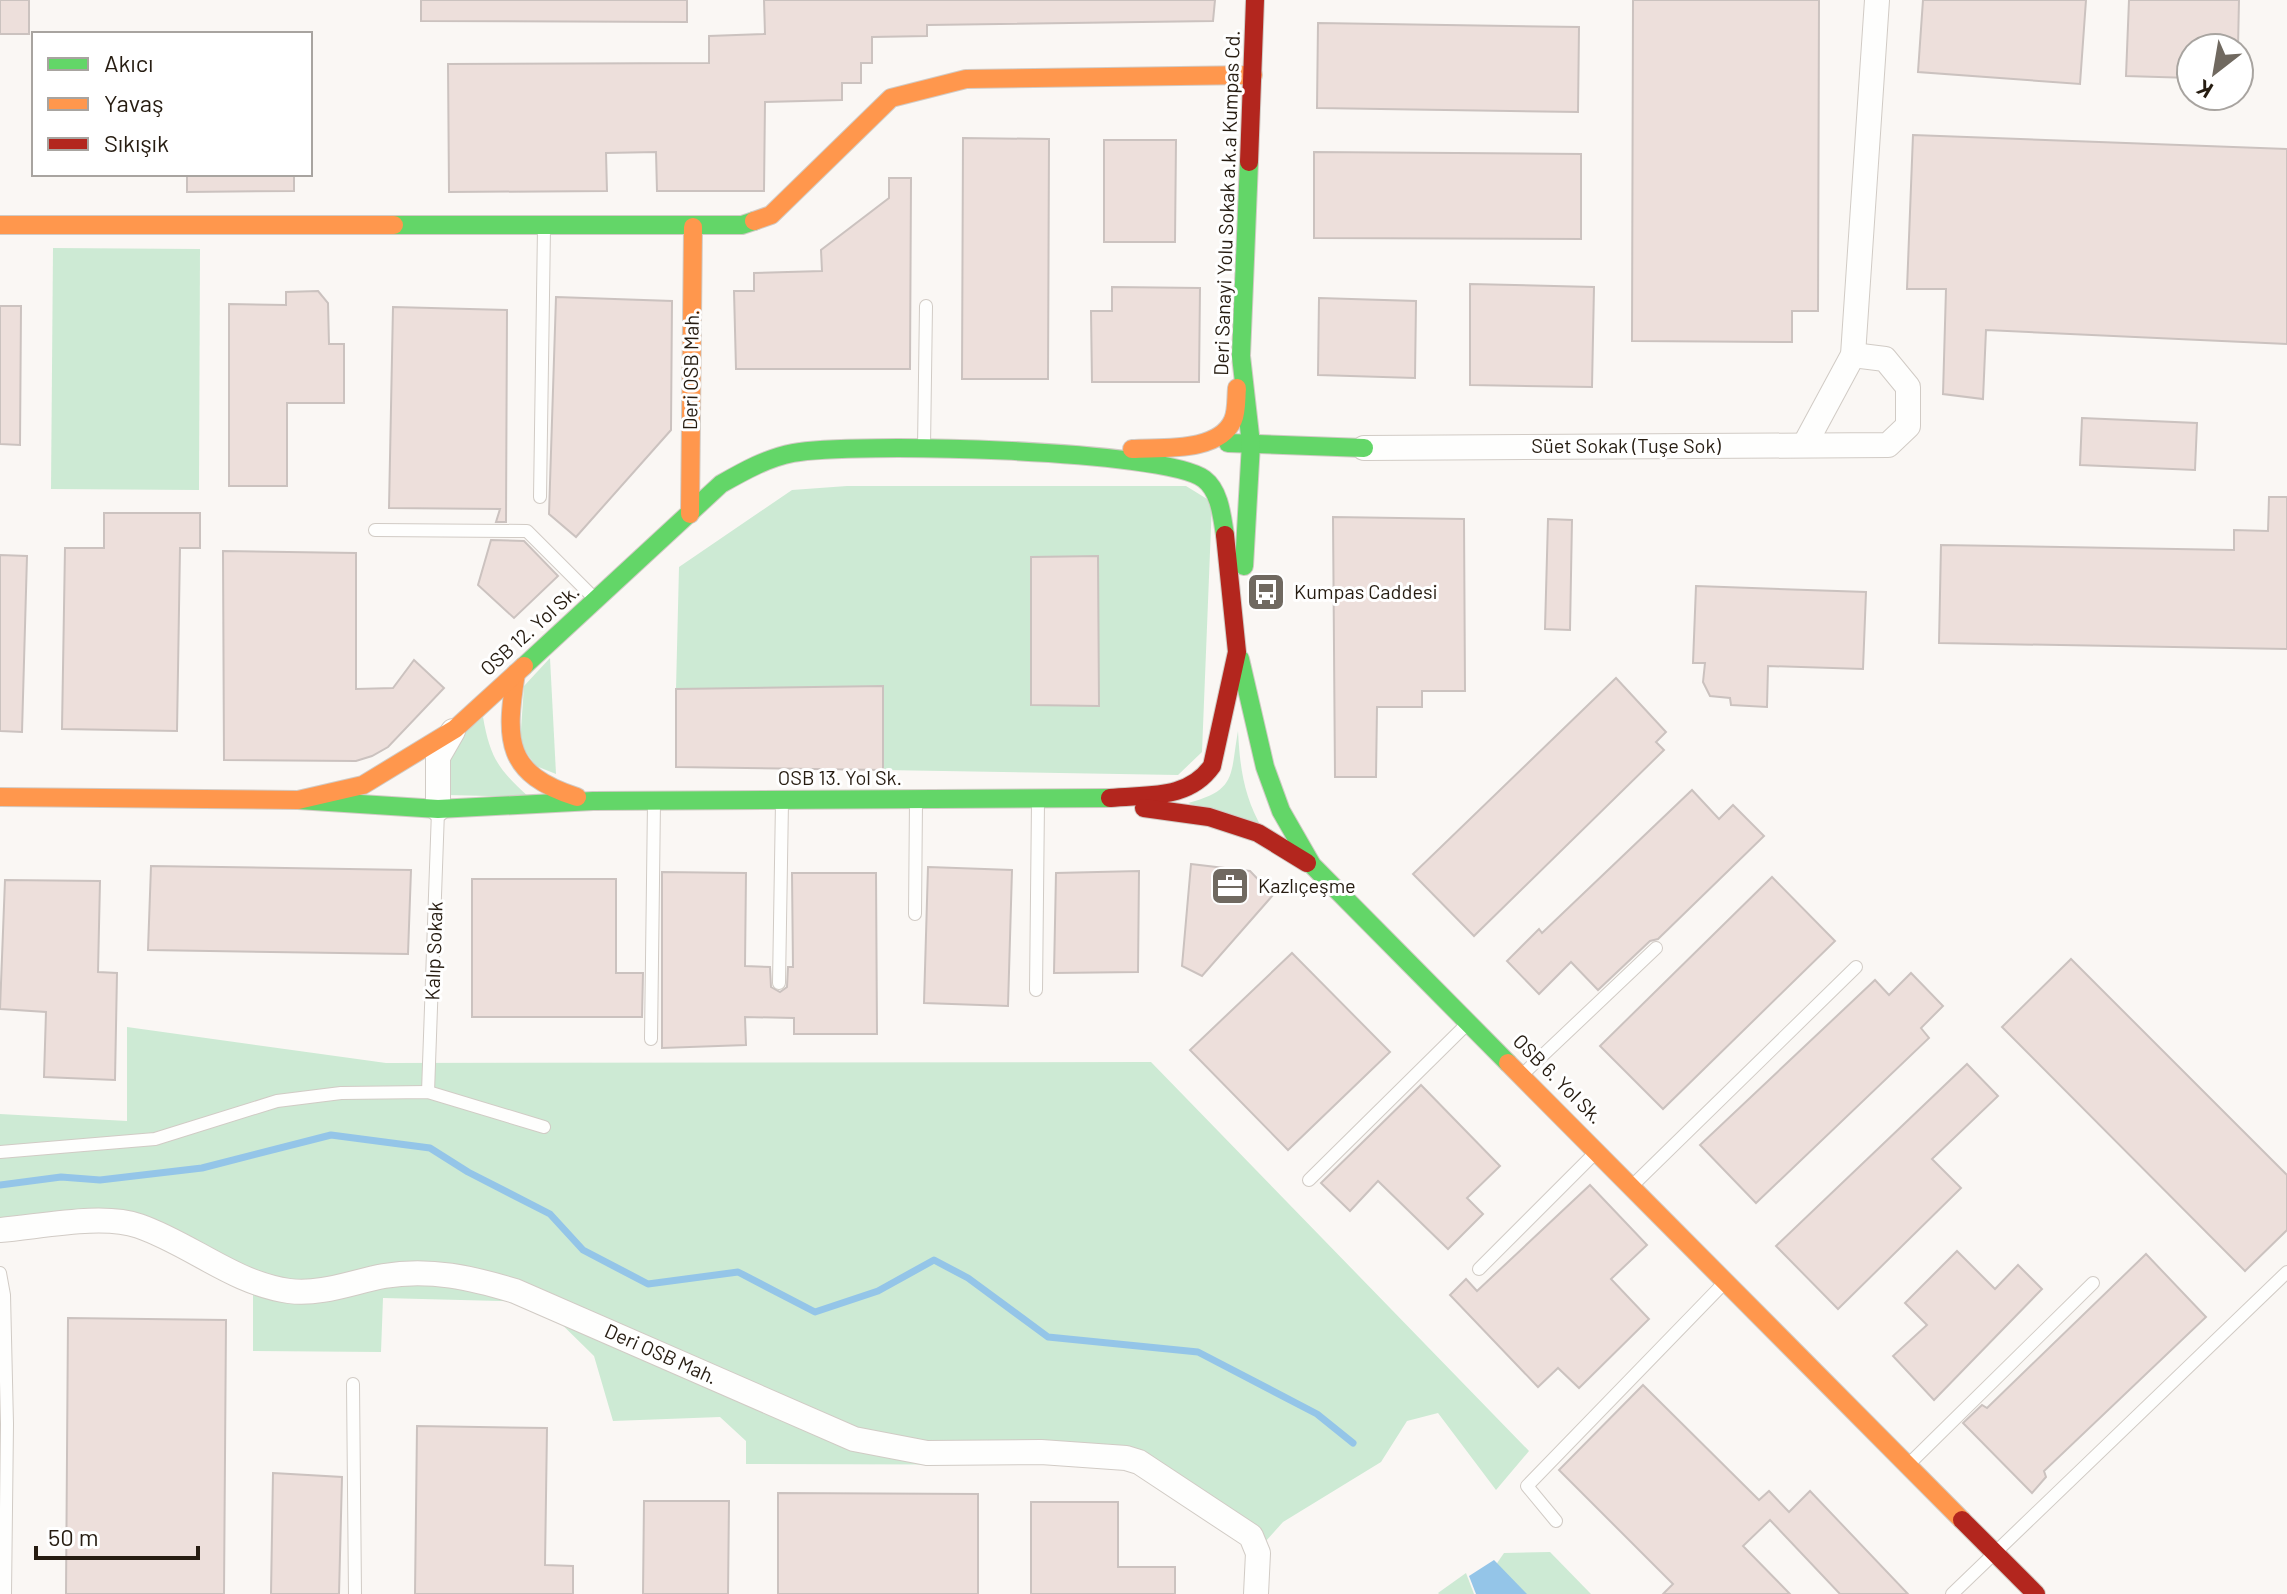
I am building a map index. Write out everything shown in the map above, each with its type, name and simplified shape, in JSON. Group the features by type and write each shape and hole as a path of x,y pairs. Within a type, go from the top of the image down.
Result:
{"main road":[{"name":"Deri Sanayi Yolu Sokak a.k.a Kumpas Cd.","path":"1249,502 1251,444 1241,356 1255,0"},
{"path":"0,225 742,225 771,215 891,98 966,79 1253,75"},
{"name":"Deri OSB Mah.","path":"690,514 693,227"},
{"path":"1204,442 1223,435 1233,422 1241,356"},
{"path":"1069,454 1204,442 1251,444 1278,460 1364,448"},
{"name":"OSB 12. Yol Sk.","path":"0,797 298,800 363,785 455,729 721,484 752,466 792,453 843,448 1069,454"},
{"path":"1069,454 1184,469 1201,476 1213,489 1225,528 1238,648 1218,748 1212,766 1202,780 1185,791 1161,796 1088,800"},
{"path":"1249,502 1278,460"},
{"name":"OSB 6. Yol Sk.","path":"1249,502 1238,648 1265,767 1281,811 1312,865 2036,1594"},
{"path":"516,673 508,715 517,764 546,790 593,801"},
{"path":"298,800 438,809 593,801"},
{"path":"1088,800 1209,817 1258,833 1312,865"},
{"name":"OSB 13. Yol Sk.","path":"593,801 1088,800"}],"street":[{"path":"1805,444 1853,355 1877,0"},
{"name":"Süet Sokak (Tuşe Sok)","path":"1364,448 1888,445 1908,426 1908,387 1885,359 1853,355"},
{"path":"1247,411 1254,428 1265,438 1278,460"},
{"path":"438,809 438,757 455,729"},
{"name":"Deri OSB Mah.","path":"0,1230 129,1223 237,1276 291,1291 319,1291 385,1276 417,1273 477,1279 557,1309 854,1439 927,1453 1041,1452 1126,1458 1154,1469 1251,1536 1258,1553 1256,1594"}],"lane":[{"path":"540,497 544,226"},
{"path":"924,449 926,306"},
{"path":"375,530 527,531 596,600"},
{"path":"915,914 916,799"},
{"path":"779,983 782,800"},
{"path":"651,1039 654,801"},
{"path":"1036,990 1038,802"},
{"name":"Kalıp Sokak","path":"428,1092 438,809"},
{"path":"1522,1075 1656,948"},
{"path":"1632,1186 1856,967"},
{"path":"1309,1180 1469,1021"},
{"path":"0,1152 155,1139 277,1101 307,1096 428,1092 544,1127"},
{"path":"1479,1269 1597,1151"},
{"path":"1952,1594 2287,1272"},
{"path":"0,1273 4,1295 7,1409 5,1594"},
{"path":"1556,1521 1527,1486 1726,1281"},
{"path":"1908,1465 2093,1283"},
{"path":"353,1384 355,1594"}],"green space":[{"path":"53,248 200,249 199,490 51,489"},
{"path":"847,486 1186,486 1212,502 1202,752 1178,775 883,770 883,686 676,689 679,567 792,490"},
{"path":"550,658 556,774 536,766 520,744 524,686"},
{"path":"483,717 497,762 529,797 447,795 443,765 468,729"},
{"path":"1238,731 1244,782 1263,830 1188,803 1215,793 1228,779"},
{"path":"127,1027 386,1063 1151,1062 1529,1451 1496,1490 1438,1413 1407,1421 1381,1462 1283,1522 1255,1553 1144,1465 746,1464 746,1441 720,1417 613,1421 594,1356 539,1302 383,1298 381,1352 253,1351 253,1288 142,1231 0,1237 0,1114 127,1121"},
{"path":"1550,1552 1591,1594 1514,1594 1491,1572 1504,1553"},
{"path":"1466,1573 1474,1594 1438,1593"}],"water":[{"path":"1494,1560 1527,1594 1476,1594 1469,1576"}],"building":[{"path":"0,0 29,0 29,34 0,34"},
{"path":"421,0 687,0 687,22 421,21"},
{"path":"764,0 1215,0 1213,21 927,25 927,36 872,37 872,63 861,63 861,83 842,83 842,100 765,102 764,191 657,191 656,152 606,153 607,191 449,192 448,64 709,63 709,36 765,34"},
{"path":"1633,0 1819,0 1818,311 1792,311 1792,342 1632,341"},
{"path":"1923,0 2086,0 2080,84 1918,72"},
{"path":"2129,0 2239,0 2238,32 2175,32 2175,78 2126,76"},
{"path":"1318,23 1579,27 1578,112 1317,108"},
{"path":"1913,135 2287,149 2287,344 1986,330 1983,399 1943,394 1946,289 1907,289"},
{"path":"963,138 1049,139 1048,379 962,379"},
{"path":"1104,140 1176,140 1175,242 1104,242"},
{"path":"1314,152 1581,154 1581,239 1314,238"},
{"path":"187,176 294,176 294,191 187,192"},
{"path":"889,178 911,178 910,369 736,369 734,291 754,291 754,273 822,271 821,250 889,198"},
{"path":"1470,284 1594,287 1592,387 1470,385"},
{"path":"1112,287 1200,288 1199,382 1092,382 1091,311 1112,311"},
{"path":"318,291 328,303 329,344 344,344 344,403 287,403 287,486 229,486 229,304 286,305 286,292"},
{"path":"556,297 672,301 671,430 576,537 549,514"},
{"path":"1319,298 1416,301 1415,378 1318,375"},
{"path":"0,306 21,306 20,445 0,444"},
{"path":"393,307 507,310 506,522 496,522 500,509 389,508"},
{"path":"2082,418 2197,423 2195,470 2080,465"},
{"path":"2269,497 2287,497 2287,649 1939,643 1941,545 2234,550 2234,530 2268,531"},
{"path":"104,513 200,513 200,548 180,548 177,731 62,729 65,548 104,548"},
{"path":"1333,517 1464,519 1465,691 1422,691 1422,707 1377,707 1376,777 1335,777"},
{"path":"1548,519 1572,520 1570,630 1545,629"},
{"path":"491,540 524,541 558,576 514,618 478,585"},
{"path":"223,551 356,553 356,689 393,688 414,660 444,688 388,747 372,756 356,761 224,760"},
{"path":"0,555 27,556 22,732 0,731"},
{"path":"1098,556 1099,706 1031,705 1031,557"},
{"path":"1696,586 1866,592 1863,669 1768,666 1767,707 1731,705 1730,698 1710,696 1703,682 1705,663 1693,663"},
{"path":"1616,678 1666,732 1656,742 1664,750 1474,936 1413,874"},
{"path":"883,686 883,770 676,767 676,689"},
{"path":"1692,790 1719,819 1733,805 1764,836 1658,939 1650,941 1598,990 1571,962 1539,994 1507,961 1539,929 1542,933"},
{"path":"1191,864 1250,871 1273,895 1202,976 1182,966"},
{"path":"151,866 411,870 408,954 148,950"},
{"path":"928,867 1012,870 1008,1006 924,1003"},
{"path":"1139,871 1138,972 1054,973 1056,873"},
{"path":"662,872 746,873 745,966 770,967 771,987 780,992 787,987 788,967 793,967 792,873 876,873 877,1034 794,1034 794,1018 745,1017 746,1045 662,1048"},
{"path":"1772,877 1835,941 1663,1109 1600,1046"},
{"path":"472,879 616,879 616,973 643,973 642,1017 472,1017"},
{"path":"5,880 100,881 98,972 117,973 115,1080 44,1077 46,1012 0,1009"},
{"path":"1292,953 1390,1052 1288,1150 1190,1050"},
{"path":"2071,959 2287,1175 2287,1230 2245,1271 2002,1027"},
{"path":"1911,973 1943,1006 1921,1028 1929,1038 1756,1203 1700,1145 1875,980 1889,995"},
{"path":"1967,1064 1998,1096 1932,1159 1961,1188 1838,1309 1776,1246"},
{"path":"1421,1085 1500,1166 1467,1198 1483,1214 1448,1249 1378,1181 1350,1211 1321,1183"},
{"path":"1590,1185 1647,1245 1611,1279 1649,1319 1579,1388 1558,1368 1538,1387 1450,1295 1466,1279 1477,1291"},
{"path":"1957,1251 1995,1289 2018,1265 2042,1289 1934,1400 1893,1356 1927,1325 1905,1303"},
{"path":"2146,1254 2206,1317 2044,1471 2046,1477 2032,1493 1963,1423 1982,1405 1987,1408"},
{"path":"68,1318 226,1320 224,1594 66,1594"},
{"path":"1643,1385 1759,1500 1769,1491 1789,1512 1810,1491 1908,1594 1840,1594 1770,1520 1743,1546 1790,1594 1663,1594 1673,1584 1559,1470"},
{"path":"417,1426 547,1428 545,1565 573,1566 573,1594 415,1594"},
{"path":"273,1473 342,1477 339,1594 271,1594"},
{"path":"778,1493 978,1494 978,1594 778,1594"},
{"path":"644,1501 729,1501 728,1594 643,1594"},
{"path":"1031,1502 1118,1502 1118,1567 1175,1567 1175,1594 1031,1594"}],"waterway":[{"path":"0,1185 61,1177 100,1180 202,1168 331,1135 430,1148 468,1172 550,1214 583,1250 648,1284 738,1272 815,1312 878,1291 934,1260 968,1278 1048,1337 1198,1352 1317,1414 1353,1443"}],"traffic: fast":[{"path":"1244,566 1251,444 1241,356 1249,162"},
{"path":"394,225 742,225 754,221"},
{"path":"1228,443 1364,448"},
{"path":"524,666 721,484 765,462 793,453 938,448 1072,455 1177,469 1204,479 1214,490 1225,535"},
{"path":"1240,659 1265,767 1281,811 1312,865 1508,1063"},
{"path":"298,800 438,809 593,801 1110,798"}],"traffic: slow":[{"path":"754,221 771,215 891,98 966,79 1253,75"},
{"path":"0,225 394,225"},
{"path":"690,514 693,227"},
{"path":"1132,449 1173,448 1215,438 1226,431 1233,420 1237,388"},
{"path":"0,797 298,800 363,785 455,729 524,666"},
{"path":"516,673 511,718 515,752 523,766 536,777 553,788 577,797"},
{"path":"1508,1063 1962,1520"}],"traffic: jam":[{"path":"1249,162 1255,0"},
{"path":"1110,798 1179,790 1191,785 1212,766 1237,652 1225,535"},
{"path":"1144,808 1209,817 1258,833 1307,863"},
{"path":"1962,1520 2036,1594"}],"place":[{"name":"Kumpas Caddesi","path":"1266,592"},
{"name":"Kazlıçeşme","path":"1230,886"}]}
